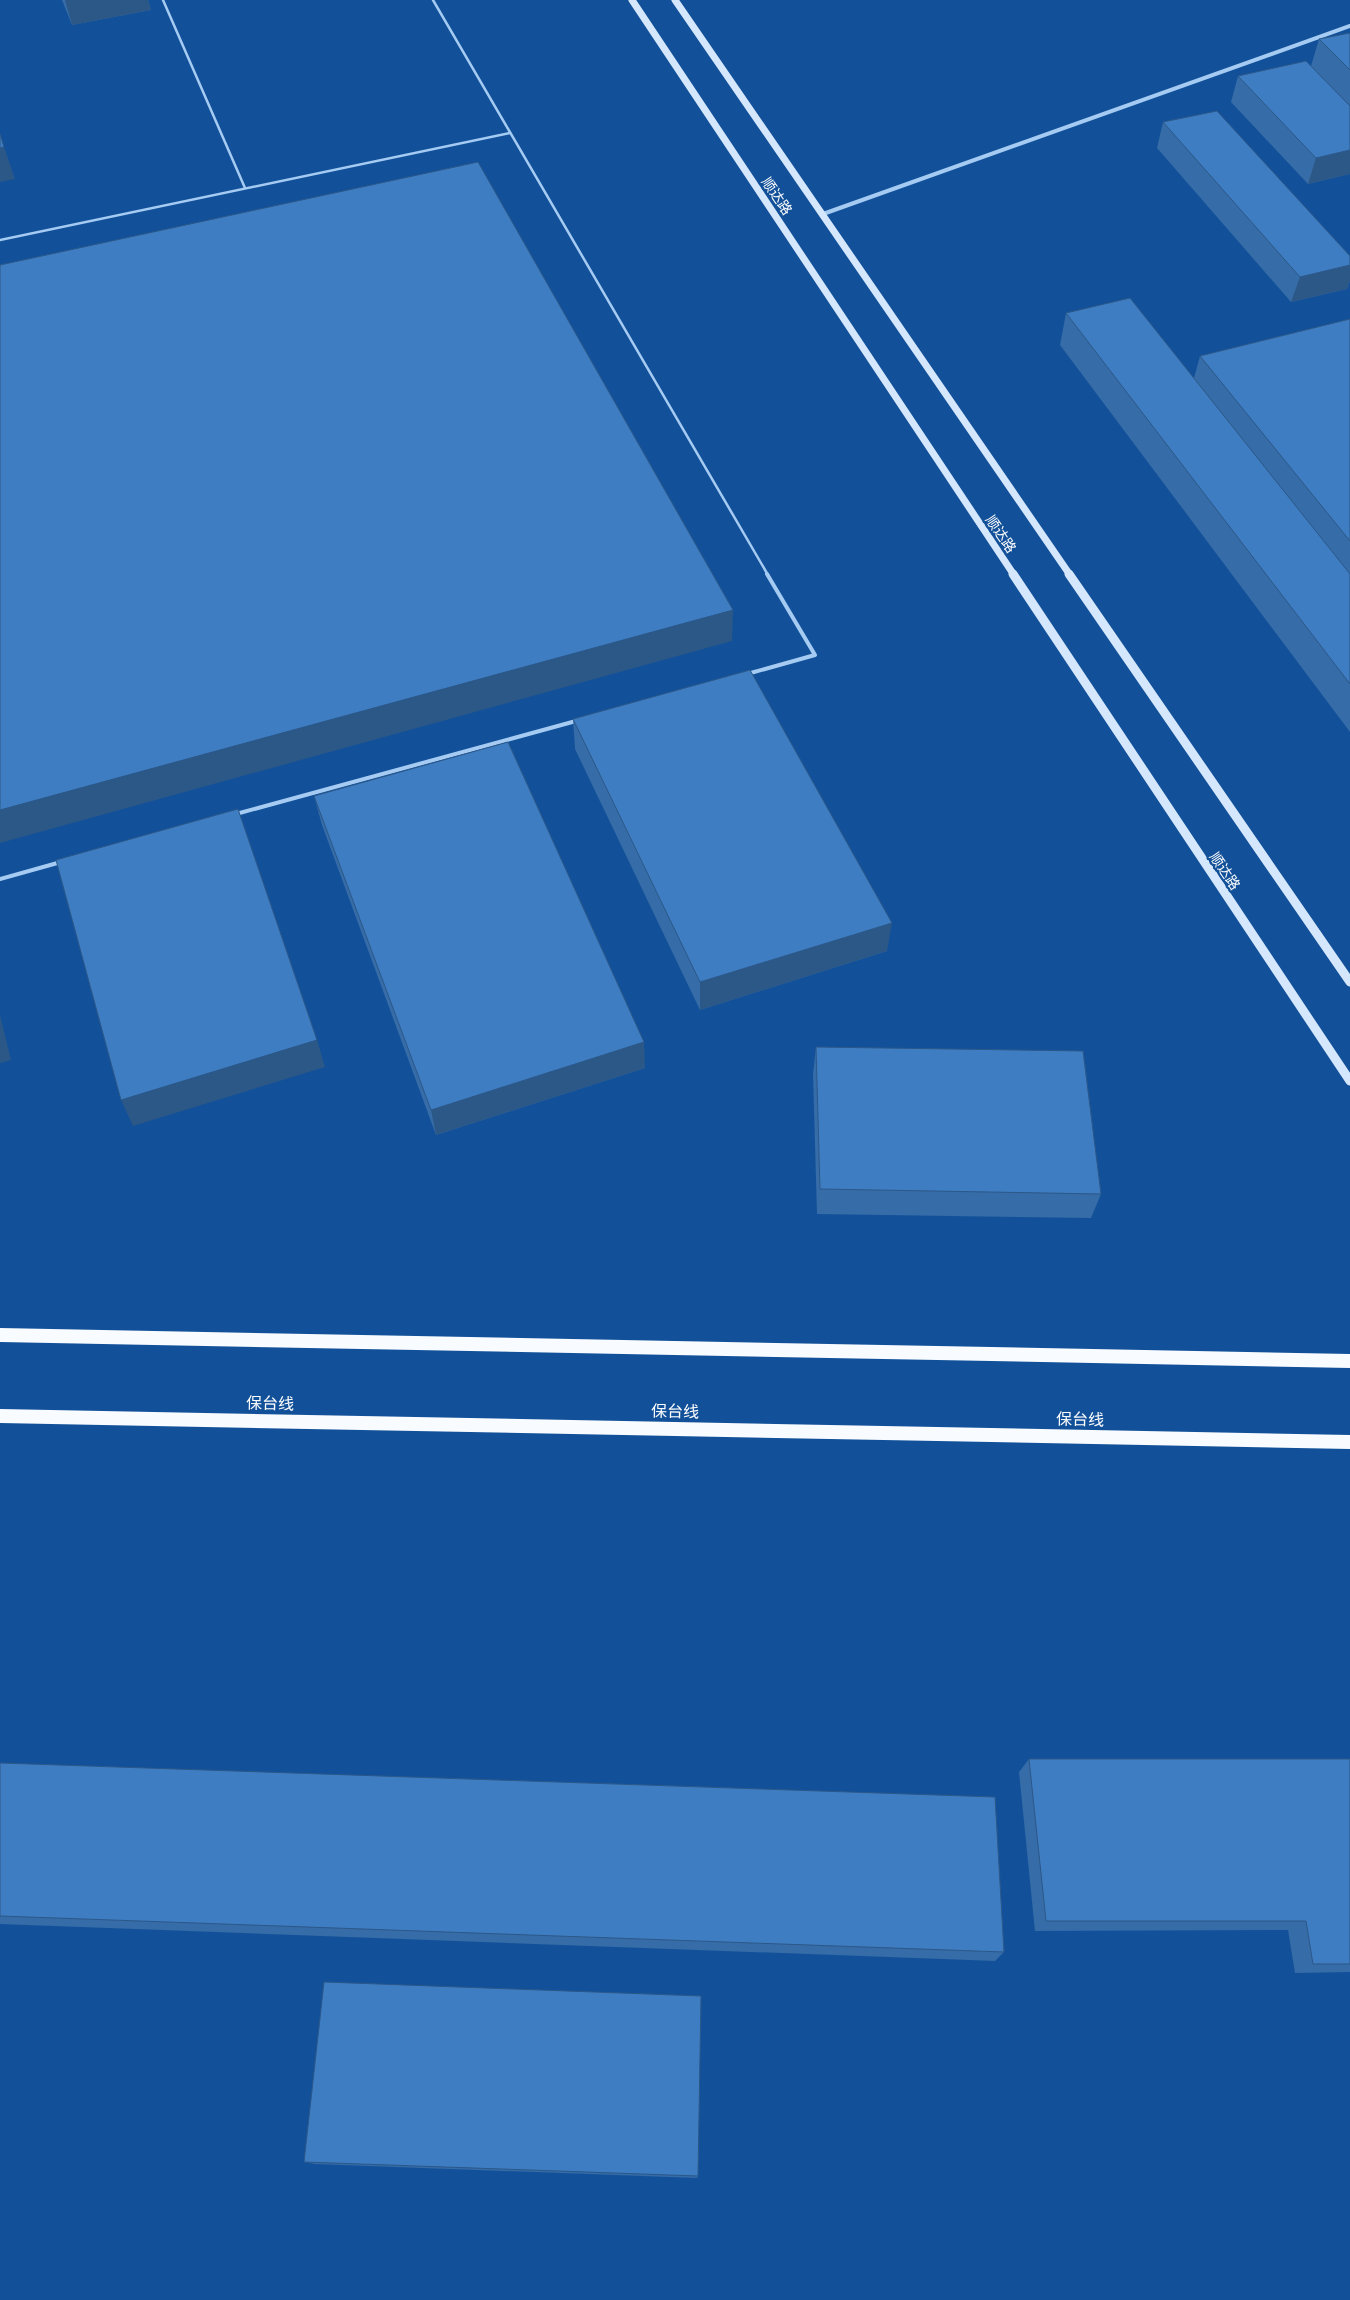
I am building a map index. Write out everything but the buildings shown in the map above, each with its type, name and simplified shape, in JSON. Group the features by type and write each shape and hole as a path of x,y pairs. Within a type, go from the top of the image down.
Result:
{"highway":[{"path":"0,1335 1350,1361"},
{"name":"保台线","path":"0,1416 1350,1442"}],"main road":[{"name":"顺达路","path":"632,0 1350,1081"},
{"name":"顺达路","path":"675,0 1350,982"}],"street":[{"path":"822,214 1350,26"}],"lane":[{"path":"162,0 245,188"},
{"path":"433,0 815,655 738,676"},
{"path":"0,240 510,133"},
{"path":"230,816 585,718"},
{"path":"0,879 67,860"}]}
